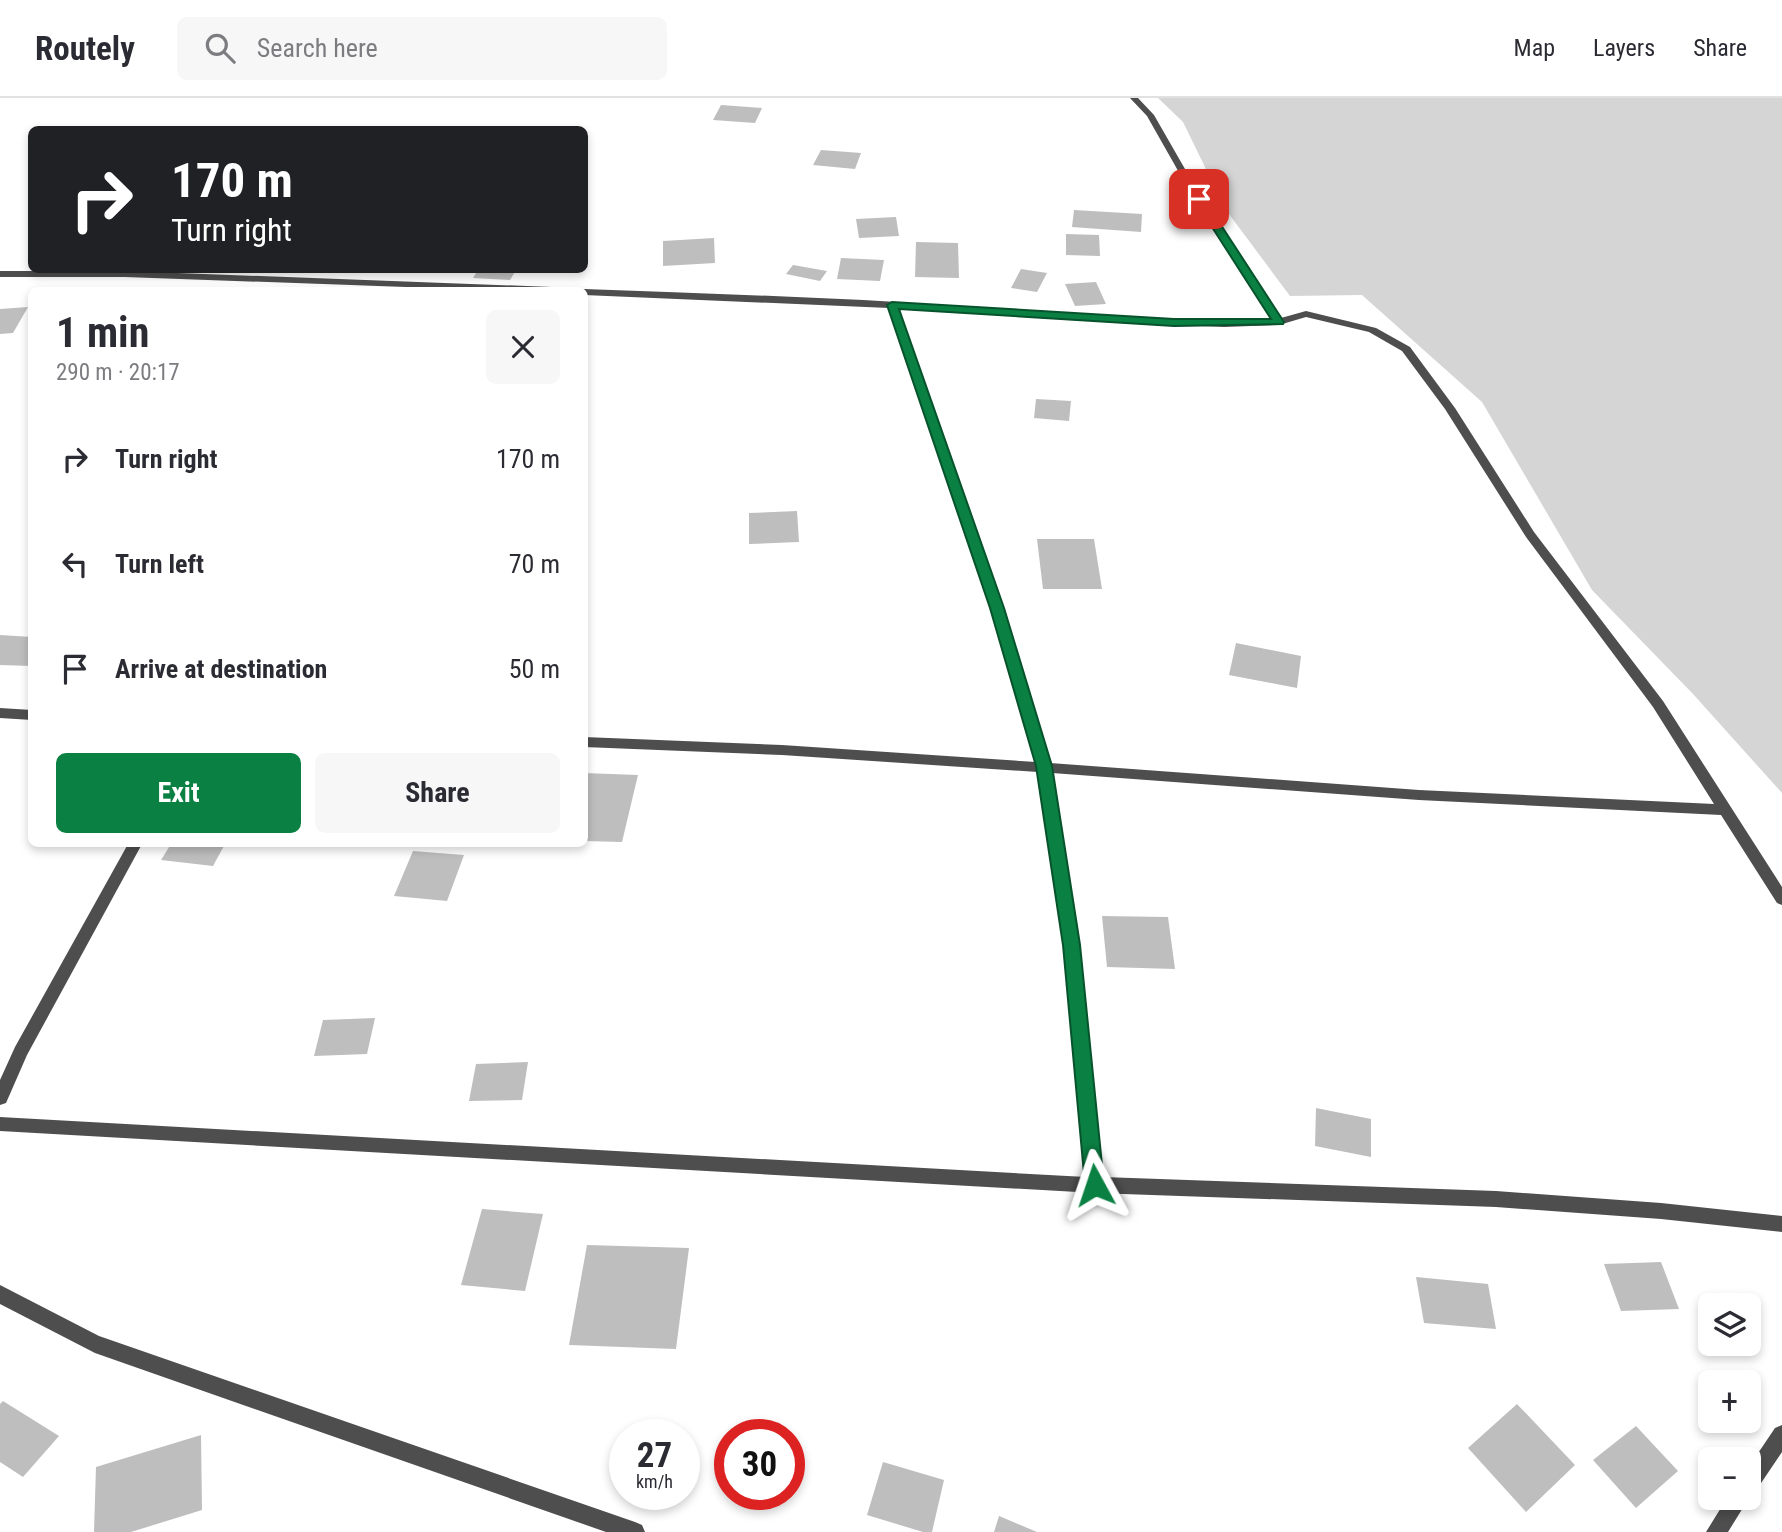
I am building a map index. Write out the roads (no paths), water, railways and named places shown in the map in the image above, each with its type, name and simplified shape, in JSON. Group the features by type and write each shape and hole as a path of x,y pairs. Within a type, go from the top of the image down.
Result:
{"street":[{"path":"1134,98 1150,115 1192,188 1279,322"},
{"path":"0,274 125,274 280,285 389,287"},
{"path":"588,292 892,305 1174,322 1279,322 1306,314 1372,330 1406,349 1450,408 1530,534 1658,704 1782,899"},
{"path":"892,305 997,608 1044,766 1072,945 1095,1185"},
{"path":"0,713 28,715"},
{"path":"588,742 737,746 1376,792 1725,810"},
{"path":"0,1098 21,1052 133,847"},
{"path":"0,1124 1095,1185 1496,1199 1661,1211 1782,1224"},
{"path":"0,1294 95,1344 635,1532"},
{"path":"1761,1466 1782,1435"},
{"path":"1716,1532 1731,1510"}]}
